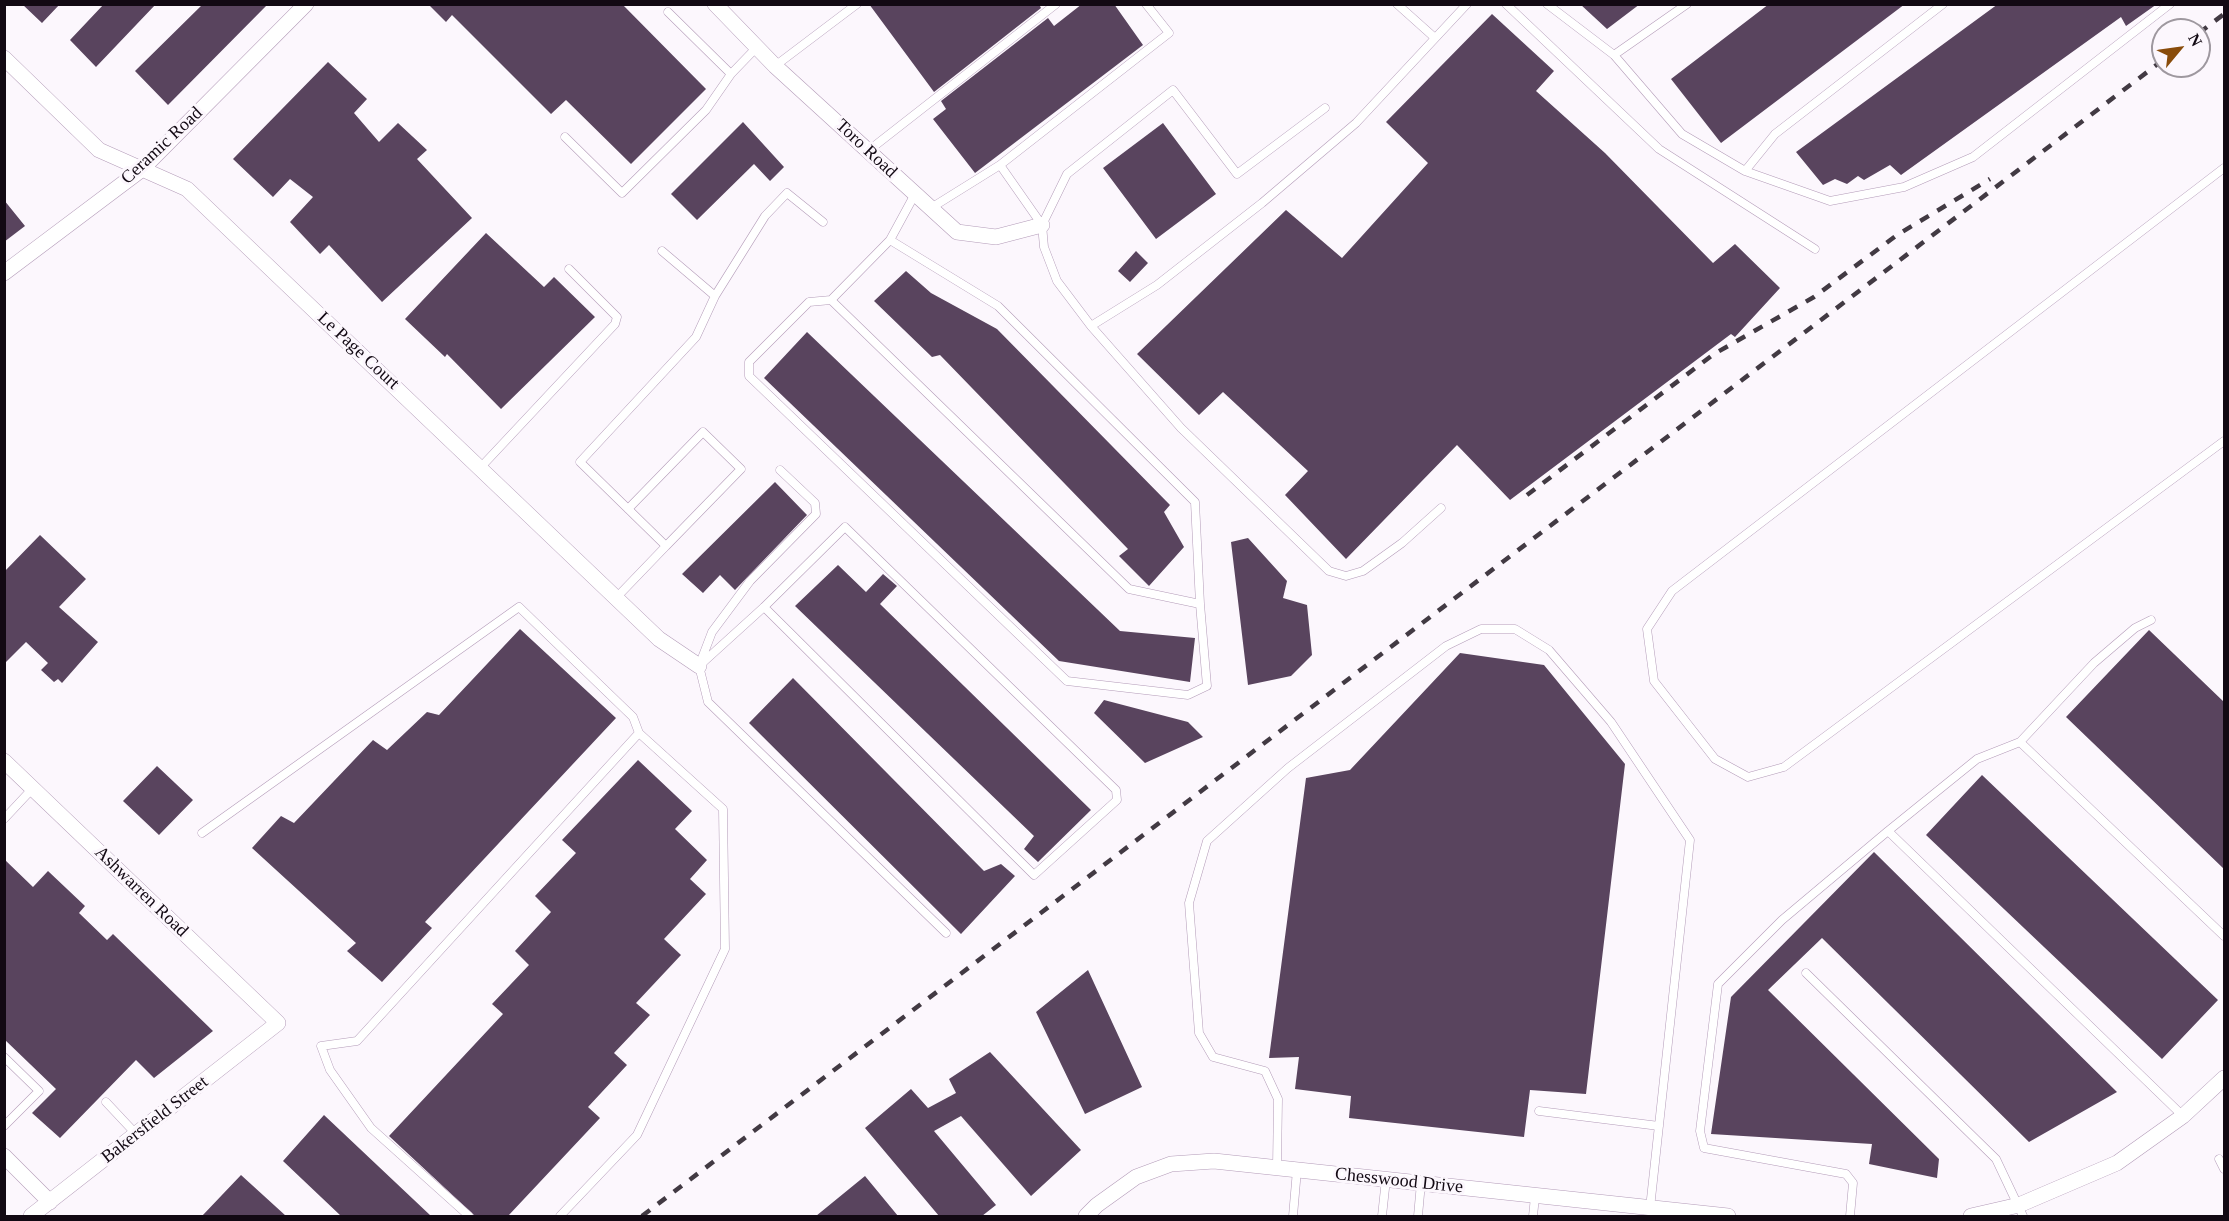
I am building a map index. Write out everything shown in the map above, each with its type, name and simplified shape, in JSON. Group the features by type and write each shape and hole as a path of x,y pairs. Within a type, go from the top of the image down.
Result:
{"street":[{"name":"Ceramic Road","path":"4,273 141,170 306,4"},
{"name":"Toro Road","path":"715,4 775,66 957,232 996,237 1042,225"},
{"name":"Le Page Court","path":"4,58 99,150 187,189 659,639 699,666"},
{"name":"Ashwarren Road","path":"4,761 278,1023"},
{"name":"Bakersfield Street","path":"31,1216 278,1023"},
{"path":"1971,1216 2021,1211 2117,1163 2183,1116 2224,1078"},
{"path":"4,1156 51,1202"},
{"name":"Chesswood Drive","path":"1086,1216 1097,1205 1136,1177 1171,1164 1214,1161 1650,1208 1675,1214 1728,1216"}],"lane":[{"path":"775,66 857,4"},
{"path":"868,151 1056,4"},
{"path":"931,208 1000,165 1169,33 1146,4"},
{"path":"1397,4 1435,38"},
{"path":"1091,326 1157,285 1262,204 1356,123 1467,4"},
{"path":"1506,4 1659,149 1815,249"},
{"path":"1547,4 1614,55 1683,134 1745,171 1830,201 1904,187 1973,157 2170,4"},
{"path":"1614,55 1687,4"},
{"path":"1745,171 1775,134 1943,4"},
{"path":"668,12 731,74"},
{"path":"565,137 622,193 706,110 731,74 757,47"},
{"path":"1042,225 1067,174 1173,90 1237,174 1325,108"},
{"path":"1000,165 1042,225 1044,247 1057,281 1091,326 1181,428 1329,571 1346,576 1363,571 1402,543 1441,508"},
{"path":"2224,168 1672,591 1647,629 1654,681 1715,759 1748,777 1784,767 2224,441"},
{"path":"666,546 580,462 696,337 715,296 765,216 787,193 823,222"},
{"path":"890,240 998,306 1195,502 1207,686 1188,695 1066,681 749,376 749,362 809,302 831,300 890,240 915,194"},
{"path":"662,251 715,296"},
{"path":"481,467 615,324 617,317 568,269"},
{"path":"831,300 1129,589 1200,604"},
{"path":"616,598 741,469 703,432 628,509"},
{"path":"780,470 815,503 816,514 750,581 712,632 699,666 708,702 946,933"},
{"path":"699,666 765,607 845,527 1116,790 1118,800 1034,875 765,607"},
{"path":"202,834 519,607 633,717 639,733 723,809 725,949 637,1135 560,1216"},
{"path":"1850,1216 1853,1183 1846,1174 1704,1148 1700,1131 1718,984 1782,920 1977,759 2020,742 2094,663 2135,628 2151,620"},
{"path":"1277,1167 1278,1099 1265,1071 1213,1058 1199,1034 1189,903 1207,841 1288,768 1446,646 1481,629 1515,629 1549,650 1611,722 1690,840 1650,1208"},
{"path":"469,1216 371,1128 330,1070 321,1046 357,1041 639,733"},
{"path":"2020,742 2224,936"},
{"path":"4,819 33,788"},
{"path":"1888,831 2183,1116"},
{"path":"1806,972 1996,1160 2021,1211"},
{"path":"4,1057 39,1091 4,1126"},
{"path":"106,1102 136,1134"},
{"path":"1539,1111 1659,1126"},
{"path":"2219,1159 2224,1169"},
{"path":"1293,1216 1297,1170"},
{"path":"1382,1216 1386,1179"},
{"path":"1418,1216 1421,1183"},
{"path":"1533,1216 1535,1197"}],"building":[{"path":"22,4 60,4 42,23"},
{"path":"104,4 156,4 96,67 70,40"},
{"path":"203,4 268,4 168,105 135,71"},
{"path":"428,4 622,4 706,89 631,164 566,100 551,114 452,15 446,22"},
{"path":"869,4 1039,4 1041,8 934,92"},
{"path":"1082,4 1114,4 1143,45 975,173 933,119 946,109 941,101 1048,18 1054,26"},
{"path":"1580,4 1640,4 1607,29"},
{"path":"1769,4 1905,4 1721,143 1671,79"},
{"path":"1998,4 2157,4 2126,26 2121,17 1901,175 1890,165 1864,180 1858,176 1847,184 1835,179 1823,185 1796,152"},
{"path":"1492,14 1554,71 1536,91 1605,153 1713,263 1735,244 1780,288 1735,337 1731,334 1510,500 1457,445 1346,559 1285,495 1308,471 1223,392 1199,415 1137,354 1286,210 1342,258 1428,163 1386,122"},
{"path":"328,62 367,99 354,113 379,142 398,123 427,150 417,159 472,218 382,302 329,245 320,254 290,222 313,197 290,179 273,197 233,159"},
{"path":"743,122 784,167 770,181 754,164 697,220 671,194"},
{"path":"1163,123 1216,194 1156,239 1103,168"},
{"path":"4,200 25,226 4,242"},
{"path":"486,233 544,287 554,277 595,317 501,409 447,354 445,357 405,319"},
{"path":"1136,251 1148,263 1130,282 1118,271"},
{"path":"906,271 931,293 997,329 1170,505 1164,512 1184,547 1149,586 1119,556 1128,549 940,355 932,357 874,301"},
{"path":"807,332 1120,631 1195,638 1190,682 1059,661 764,378"},
{"path":"775,482 807,515 735,590 720,575 703,593 682,574"},
{"path":"40,535 86,579 59,607 98,642 62,683 58,679 54,682 41,670 48,663 26,642 4,664 4,572"},
{"path":"1248,538 1287,581 1283,598 1307,605 1312,655 1291,676 1248,685 1231,542"},
{"path":"838,565 866,592 883,574 897,586 880,604 1091,810 1038,862 1024,849 1034,836 795,606"},
{"path":"520,629 616,718 425,922 432,928 382,982 347,951 356,943 252,848 281,816 294,823 373,740 387,750 427,712 439,715"},
{"path":"2149,630 2224,702 2224,869 2066,717"},
{"path":"1460,653 1544,665 1625,764 1586,1094 1530,1090 1524,1137 1349,1118 1351,1096 1295,1089 1299,1057 1269,1058 1306,778 1350,770"},
{"path":"793,678 984,871 1001,864 1015,876 961,934 749,723"},
{"path":"1104,700 1188,722 1203,737 1145,763 1094,713"},
{"path":"638,760 692,811 675,829 707,860 690,879 706,894 664,939 681,955 636,1003 650,1015 614,1053 627,1065 588,1107 600,1118 508,1216 475,1216 389,1136 503,1014 492,1004 529,965 515,951 551,912 535,896 576,853 562,840"},
{"path":"157,766 193,800 159,835 123,801"},
{"path":"1982,775 2218,1000 2162,1059 1926,835"},
{"path":"1874,852 2117,1092 2029,1142 1822,938 1768,990 1939,1159 1937,1178 1869,1164 1872,1144 1711,1134 1731,997"},
{"path":"4,859 33,887 48,871 85,906 79,913 107,940 113,934 213,1031 154,1078 136,1060 60,1138 32,1113 56,1089 4,1039"},
{"path":"1088,970 1142,1087 1085,1114 1036,1012"},
{"path":"990,1052 1081,1150 1031,1196 961,1116 934,1131 996,1205 982,1216 939,1216 865,1128 911,1089 928,1108 956,1093 949,1079"},
{"path":"324,1115 431,1216 341,1216 283,1161"},
{"path":"241,1175 286,1216 202,1216"},
{"path":"865,1176 898,1216 816,1216"}],"railway":[{"path":"2211,24 2224,14"},
{"path":"642,1216 2151,69"},
{"path":"1527,495 1714,354 1814,297 1897,235 1990,179"}]}
